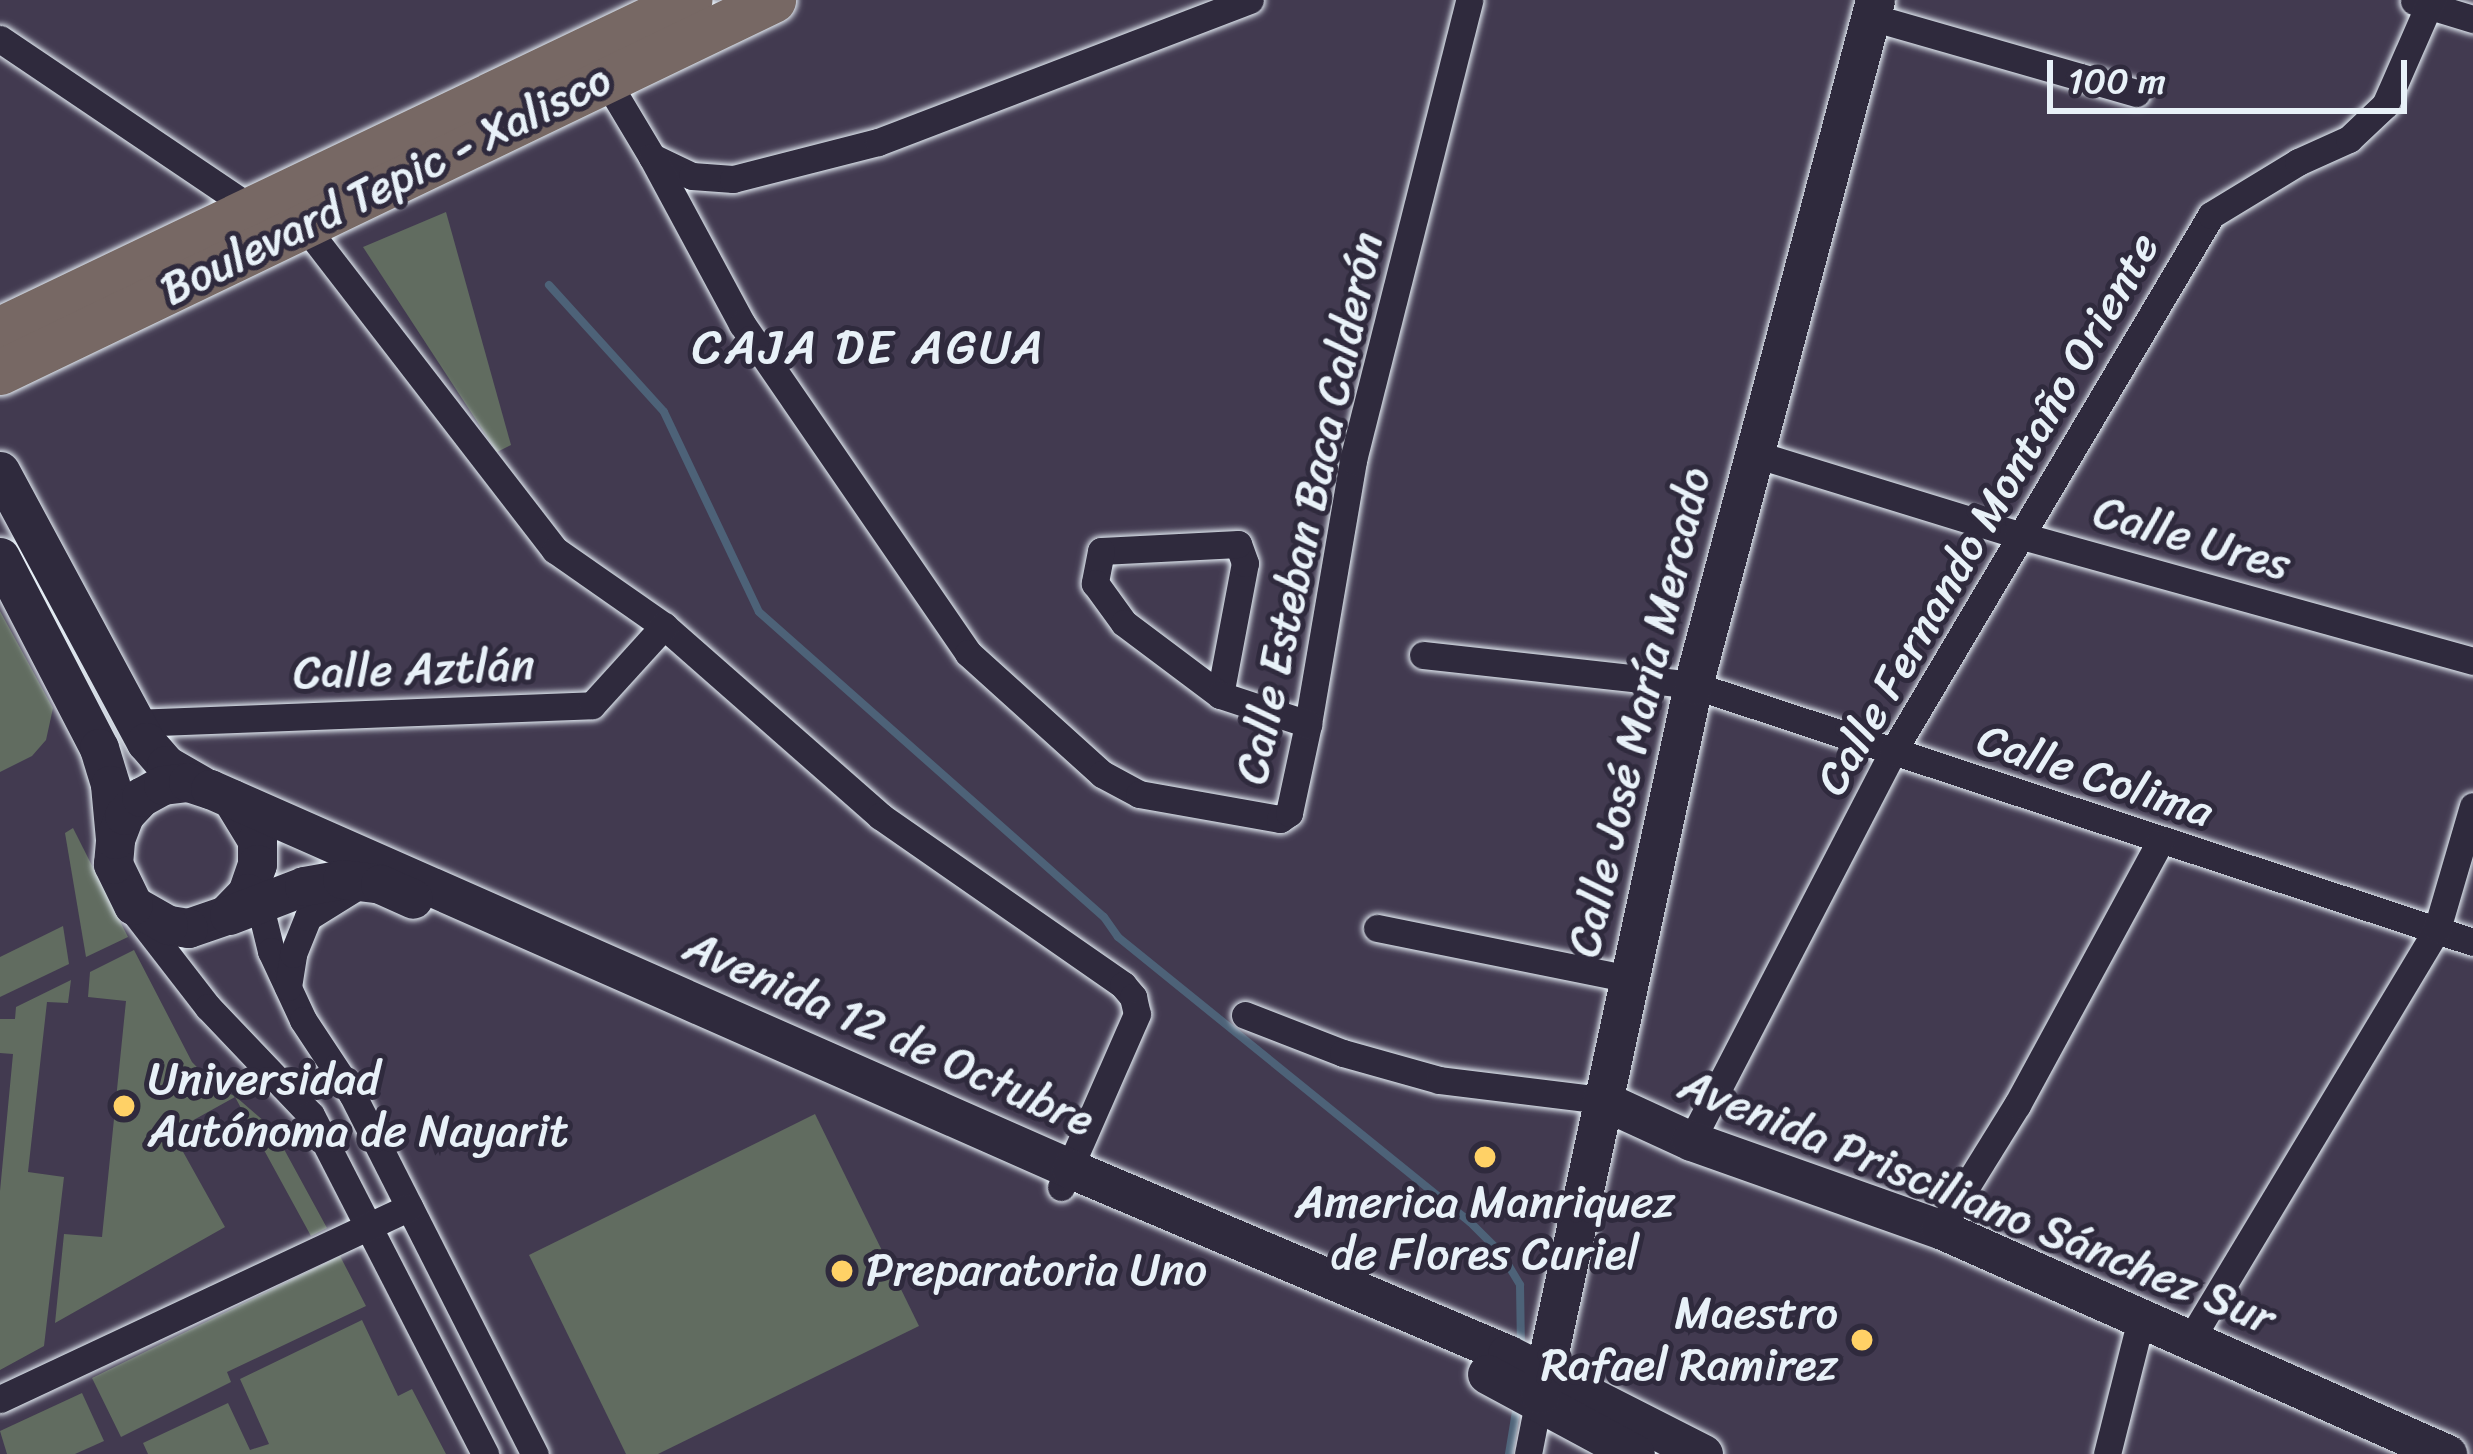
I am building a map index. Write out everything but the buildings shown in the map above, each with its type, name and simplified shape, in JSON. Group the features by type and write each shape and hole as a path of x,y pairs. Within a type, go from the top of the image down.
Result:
{"main road":[{"name":"Boulevard Tepic - Xalisco","path":"0,329 252,209 639,11 689,0"},
{"name":"Boulevard Tepic - Xalisco","path":"0,372 773,0"},
{"name":"Calle José María Mercado","path":"1525,1379 1602,1100 1693,685 1873,9"},
{"name":"Avenida 12 de Octubre","path":"0,471 134,723 166,764 219,793 257,840 257,864 241,911"},
{"path":"0,557 99,748 110,785 113,864 121,889"},
{"name":"Avenida 12 de Octubre","path":"115,838 141,797 163,785 188,782 219,793 378,858 1066,1178"},
{"name":"Avenida 12 de Octubre","path":"121,889 133,905 168,926 208,924 322,882 380,884 1703,1454"},
{"name":"Avenida Prisciliano Sánchez Sur","path":"1602,1100 1691,1141 1940,1228 2192,1336 2447,1454"},
{"name":"Avenida 12 de Octubre","path":"1525,1379 1635,1454"}],"street":[{"path":"639,11 607,80 652,158 692,176 733,179 776,172 878,142 1250,0"},
{"name":"Calle Esteban Baca Calderón","path":"652,158 742,324 968,652 1102,774 1120,784 1152,798 1280,819 1289,813 1308,724 1353,460 1469,0"},
{"path":"2423,2 2473,19"},
{"name":"Calle Fernando Montaño Oriente","path":"1691,1141 1892,753 2211,215 2298,162 2349,139 2385,105 2423,2"},
{"path":"1873,9 2136,93"},
{"path":"0,39 252,209"},
{"path":"303,224 555,550 664,626 880,816 1132,997 1137,1014 1066,1178"},
{"name":"Calle Ures","path":"1752,453 2019,535 2473,661"},
{"path":"1220,695 1245,563 1238,544 1101,551 1095,583 1124,623 1220,695 1308,724"},
{"name":"Calle Aztlán","path":"134,723 592,705 664,626"},
{"name":"Calle Colima","path":"1423,656 1693,685 2159,843 2473,942"},
{"path":"2192,1336 2438,929 2473,806"},
{"path":"1940,1228 2018,1105 2159,843"},
{"path":"288,987 292,954 308,916 349,890 380,884"},
{"path":"121,889 143,926 208,1007 311,1115 485,1454"},
{"path":"241,911 352,1094 536,1454"},
{"path":"1376,928 1626,978"},
{"path":"1245,1015 1343,1053 1439,1080 1602,1100"},
{"path":"0,1399 409,1207"},
{"path":"2107,1454 2142,1315"},
{"path":"454,1394 495,1374"},
{"name":"Calle José María Mercado","path":"1525,1379 1528,1454"}],"green space":[{"path":"446,212 511,445 497,452 363,247"},
{"path":"0,611 53,708 46,740 32,756 0,772"},
{"path":"73,828 128,937 86,957 65,833"},
{"path":"63,926 69,964 0,997 0,957"},
{"path":"134,950 192,1062 218,1089 235,1096 273,1129 327,1228 311,1236 235,1097 172,1132 225,1227 55,1323 64,1234 102,1237 126,1001 88,997 90,972"},
{"path":"71,980 68,1003 47,1002 28,1172 64,1177 44,1346 0,1370 0,1191 13,1054 0,1053 0,1019 15,1019 16,1007"},
{"path":"815,1114 919,1326 658,1454 626,1454 529,1255"},
{"path":"340,1256 366,1306 227,1372 231,1382 121,1437 92,1378"},
{"path":"362,1320 398,1396 412,1389 446,1454 148,1454 143,1443 228,1403 250,1450 269,1444 240,1379"},
{"path":"82,1393 104,1441 75,1454 7,1454 0,1431"}],"waterway":[{"path":"549,285 664,412 759,612 1104,917 1118,937 1470,1222 1501,1253 1520,1285 1521,1348"},
{"path":"1509,1454 1517,1405"}],"place":[{"name":"Universidad Autónoma de Nayarit","path":"124,1106"},
{"name":"America Manriquez de Flores Curiel","path":"1485,1157"},
{"name":"Preparatoria Uno","path":"842,1271"},
{"name":"Maestro Rafael Ramirez","path":"1862,1340"}],"district":[{"name":"CAJA DE AGUA","path":"869,347"}]}
